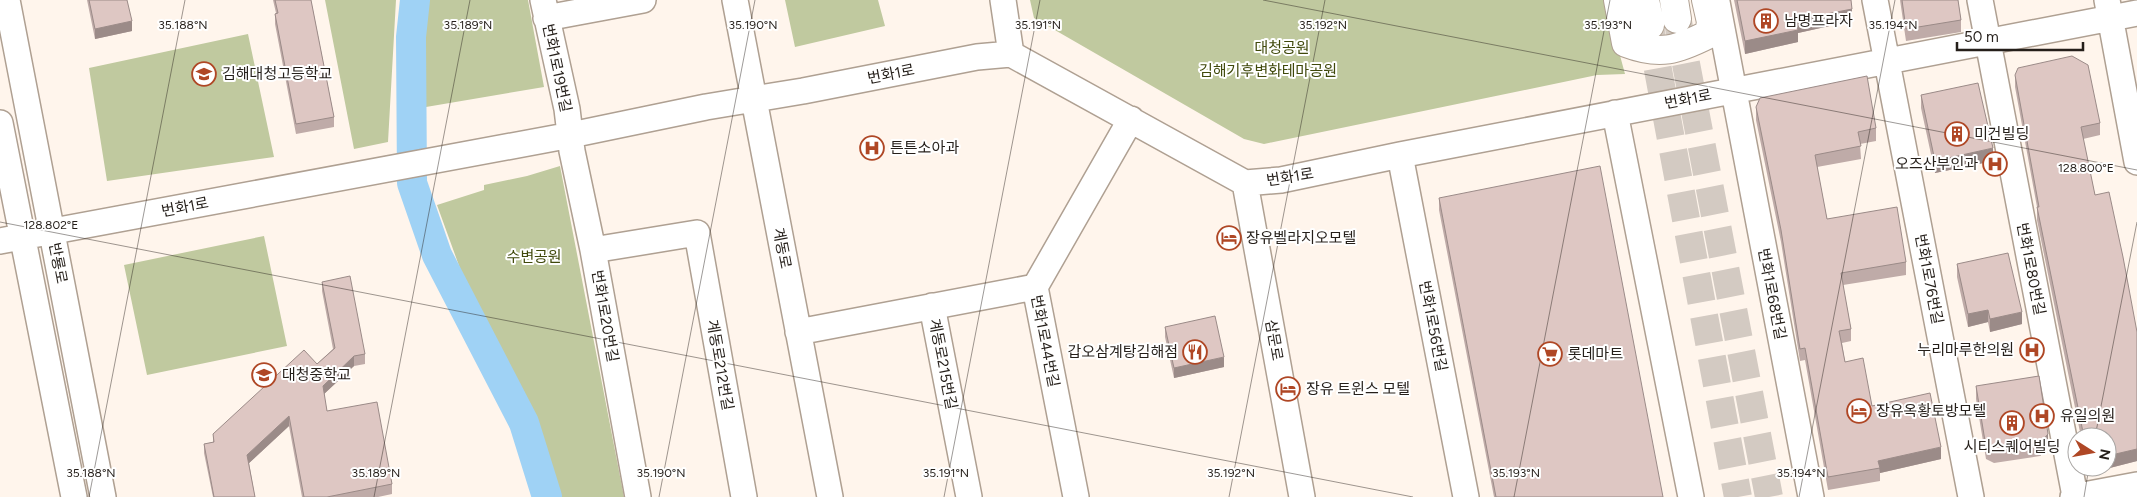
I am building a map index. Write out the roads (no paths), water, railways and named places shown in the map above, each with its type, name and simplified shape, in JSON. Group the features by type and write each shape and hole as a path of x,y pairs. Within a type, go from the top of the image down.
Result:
{"main road":[{"path":"1618,0 1626,43 1641,49 1666,51 1691,43 1709,34 1711,22 1706,0"}],"street":[{"name":"반룡로","path":"7,0 103,497"},
{"path":"544,9 643,0"},
{"name":"계동로","path":"735,0 830,497"},
{"path":"1003,0 1011,54"},
{"name":"번화1로68번길","path":"1716,0 1811,497"},
{"name":"번화1로76번길","path":"1875,0 1971,497"},
{"name":"번화1로80번길","path":"1980,0 2074,497"},
{"name":"번화1로19번길","path":"544,9 571,135"},
{"name":"번화1로","path":"11,239 977,57 1011,54 1245,183 1281,180 1400,155 1987,41 2109,9 2137,13"},
{"path":"2109,9 2137,162"},
{"path":"1614,113 1691,497"},
{"name":"번화1로44번길","path":"1076,497 1034,286 1131,119"},
{"name":"반룡로","path":"0,123 11,239 74,497"},
{"name":"번화1로20번길","path":"571,135 572,151 593,250 638,497"},
{"name":"번화1로56번길","path":"1400,155 1466,497"},
{"name":"삼문로","path":"1245,183 1302,497"},
{"name":"계동로212번길","path":"593,250 697,233 744,497"},
{"path":"932,306 1034,286"},
{"name":"계동로215번길","path":"798,332 932,306 969,497"},
{"path":"2074,497 2137,485"}],"waterway":[{"path":"415,0 411,37 412,183 437,255 524,423 547,497"}],"tunnel":[{"path":"1678,22 1769,497"},
{"path":"1650,27 1738,497"}],"place":[{"name":"남명프라자","path":"1766,21"},
{"name":"김해대청고등학교","path":"204,74"},
{"name":"미건빌딩","path":"1957,134"},
{"name":"튼튼소아과","path":"872,148"},
{"name":"오즈산부인과","path":"1995,164"},
{"name":"장유벨라지오모텔","path":"1229,238"},
{"name":"누리마루한의원","path":"2032,350"},
{"name":"갑오삼계탕김해점","path":"1195,352"},
{"name":"롯데마트","path":"1550,354"},
{"name":"대청중학교","path":"264,375"},
{"name":"장유 트윈스 모텔","path":"1288,389"},
{"name":"장유옥황토방모텔","path":"1859,411"},
{"name":"유일의원","path":"2042,416"},
{"name":"시티스퀘어빌딩","path":"2012,423"}],"park label":[{"name":"대청공원","path":"1282,48"},
{"name":"김해기후변화테마공원","path":"1268,71"},
{"name":"수변공원","path":"534,257"}]}
